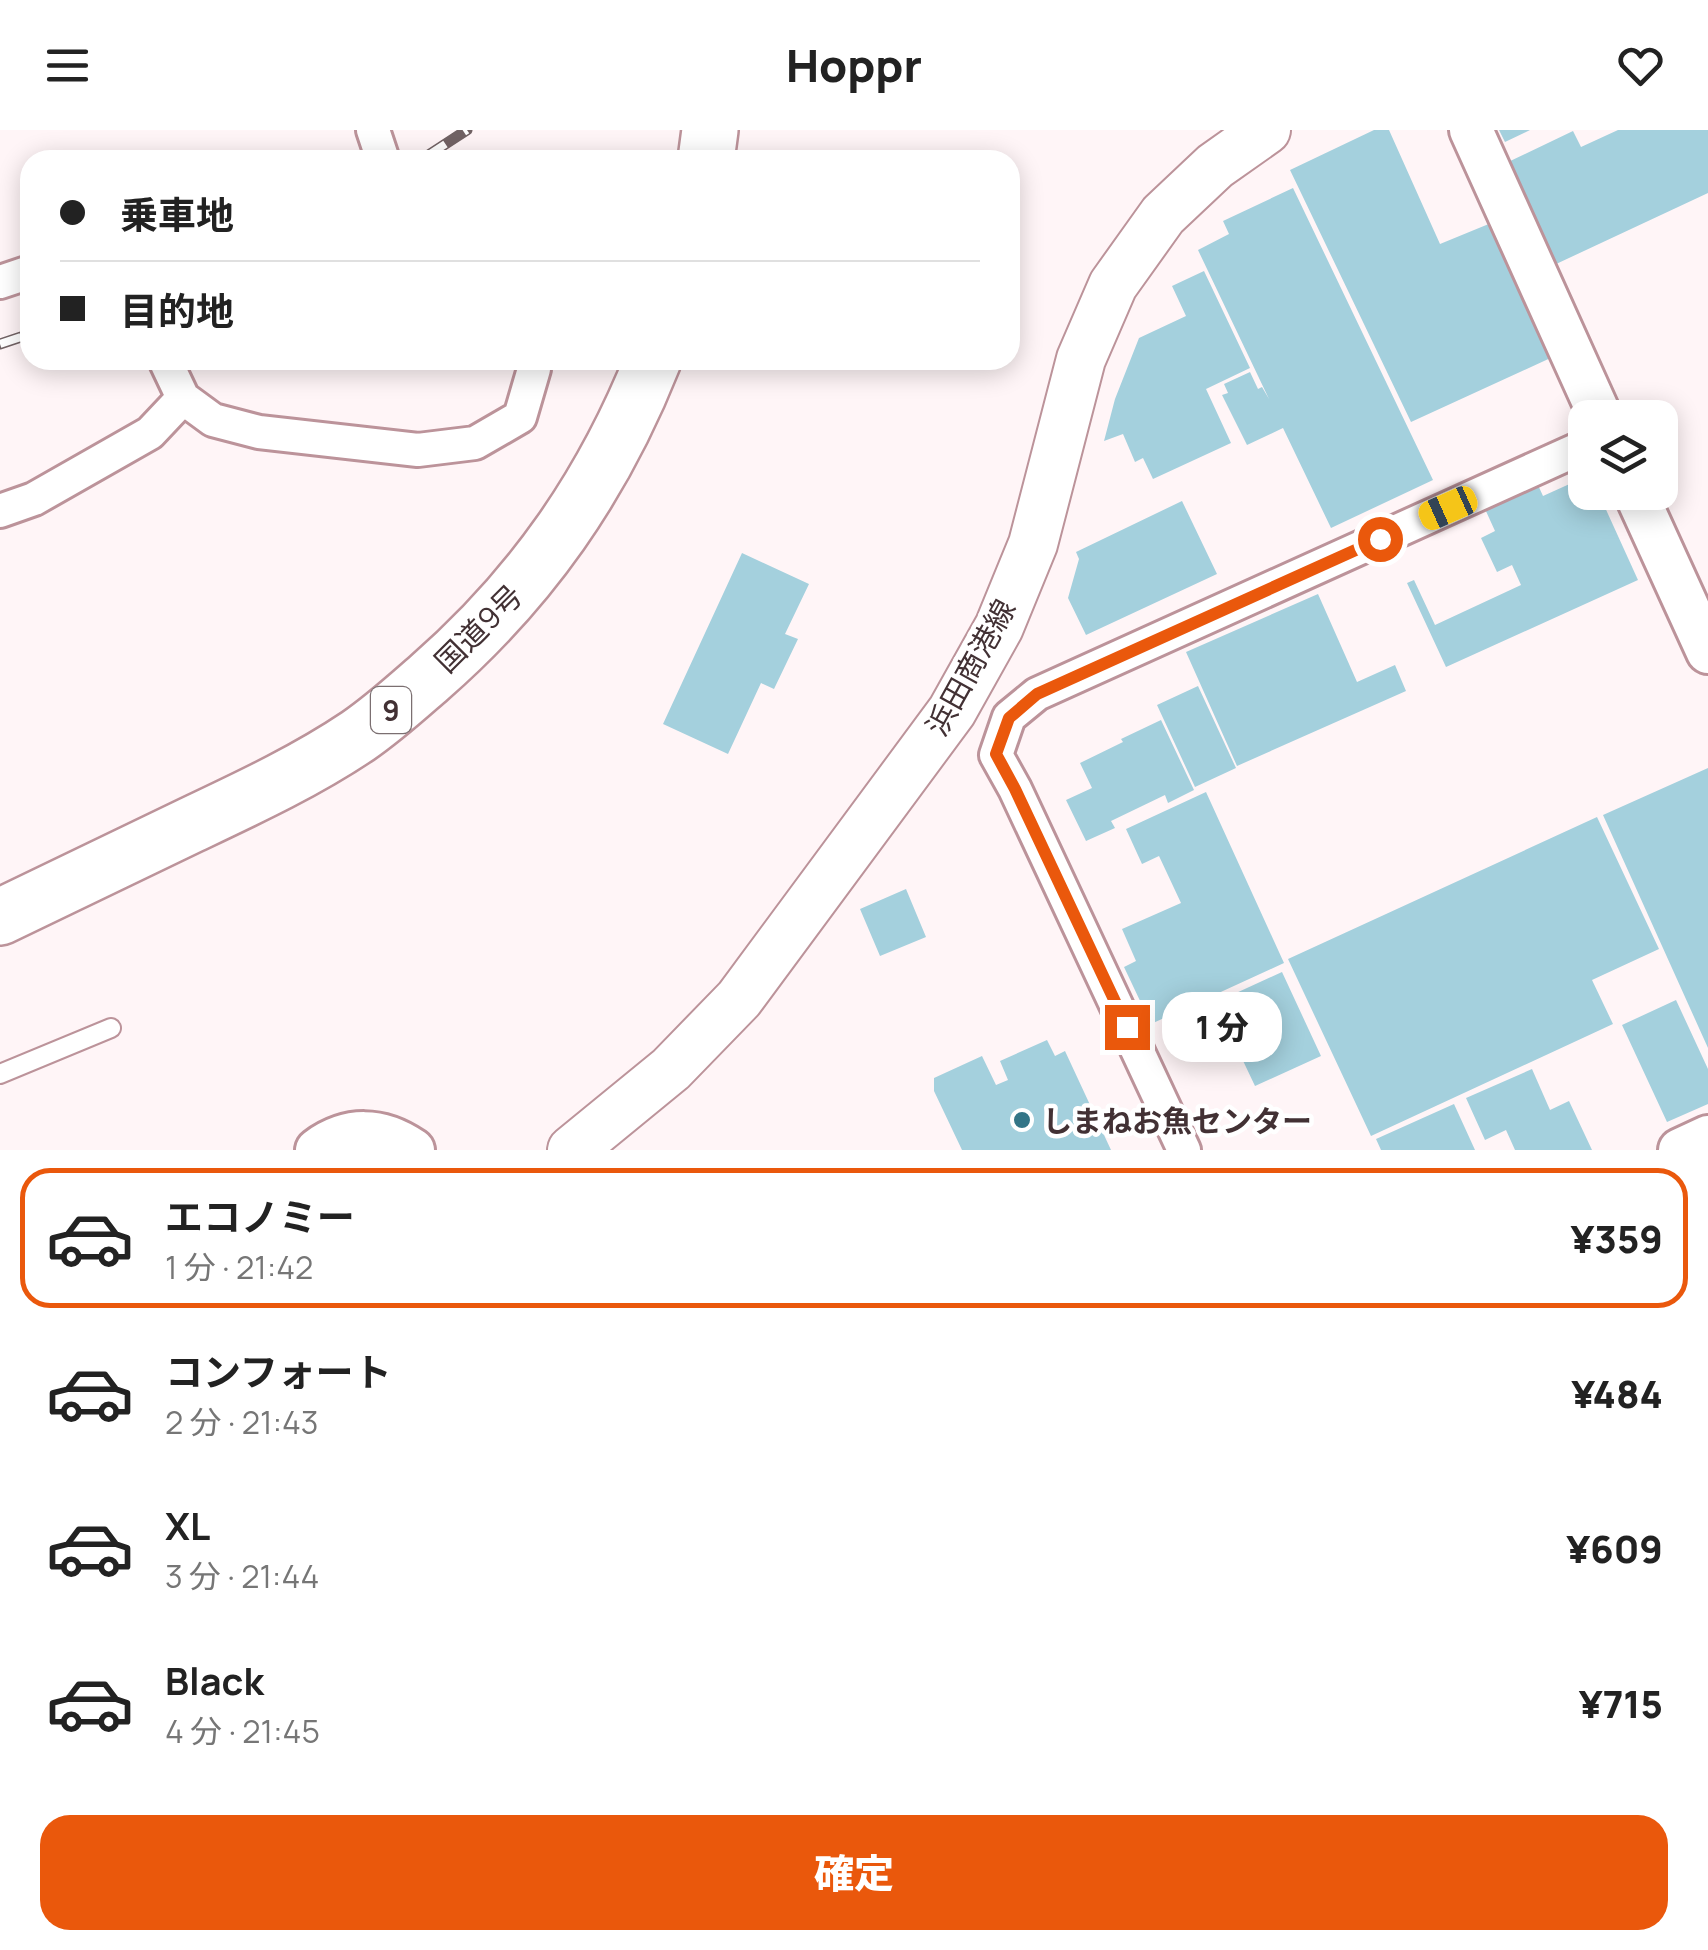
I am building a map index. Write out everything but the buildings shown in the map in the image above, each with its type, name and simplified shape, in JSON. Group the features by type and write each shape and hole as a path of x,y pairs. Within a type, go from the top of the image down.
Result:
{"highway":[{"name":"国道9号","path":"0,917 292,775 358,735 409,696 498,612 564,529 594,484 649,370"}],"main road":[{"name":"浜田商港線","path":"572,1150 671,1068 739,999 952,711 998,627 1033,544 1081,360 1112,284 1163,215 1214,166 1266,130"}],"street":[{"path":"1471,130 1593,400"},
{"path":"169,370 182,398 213,420 259,432 418,450 475,443 520,417 533,370"},
{"path":"0,512 34,499 150,433 182,398"},
{"path":"1184,1150 996,754 1009,718 1037,694 1568,454"},
{"path":"1643,510 1708,652"},
{"path":"317,1150 343,1135 363,1132 400,1140 413,1150"},
{"path":"1680,1150 1708,1137"}],"lane":[{"path":"0,1074 111,1028"}],"railway":[{"path":"436,150 467,130"},
{"path":"0,344 20,337"}],"place":[{"name":"しまねお魚センター","path":"1022,1120"}],"route":[{"path":"1127,1027 996,754 1009,718 1037,694 1380,539"}]}
